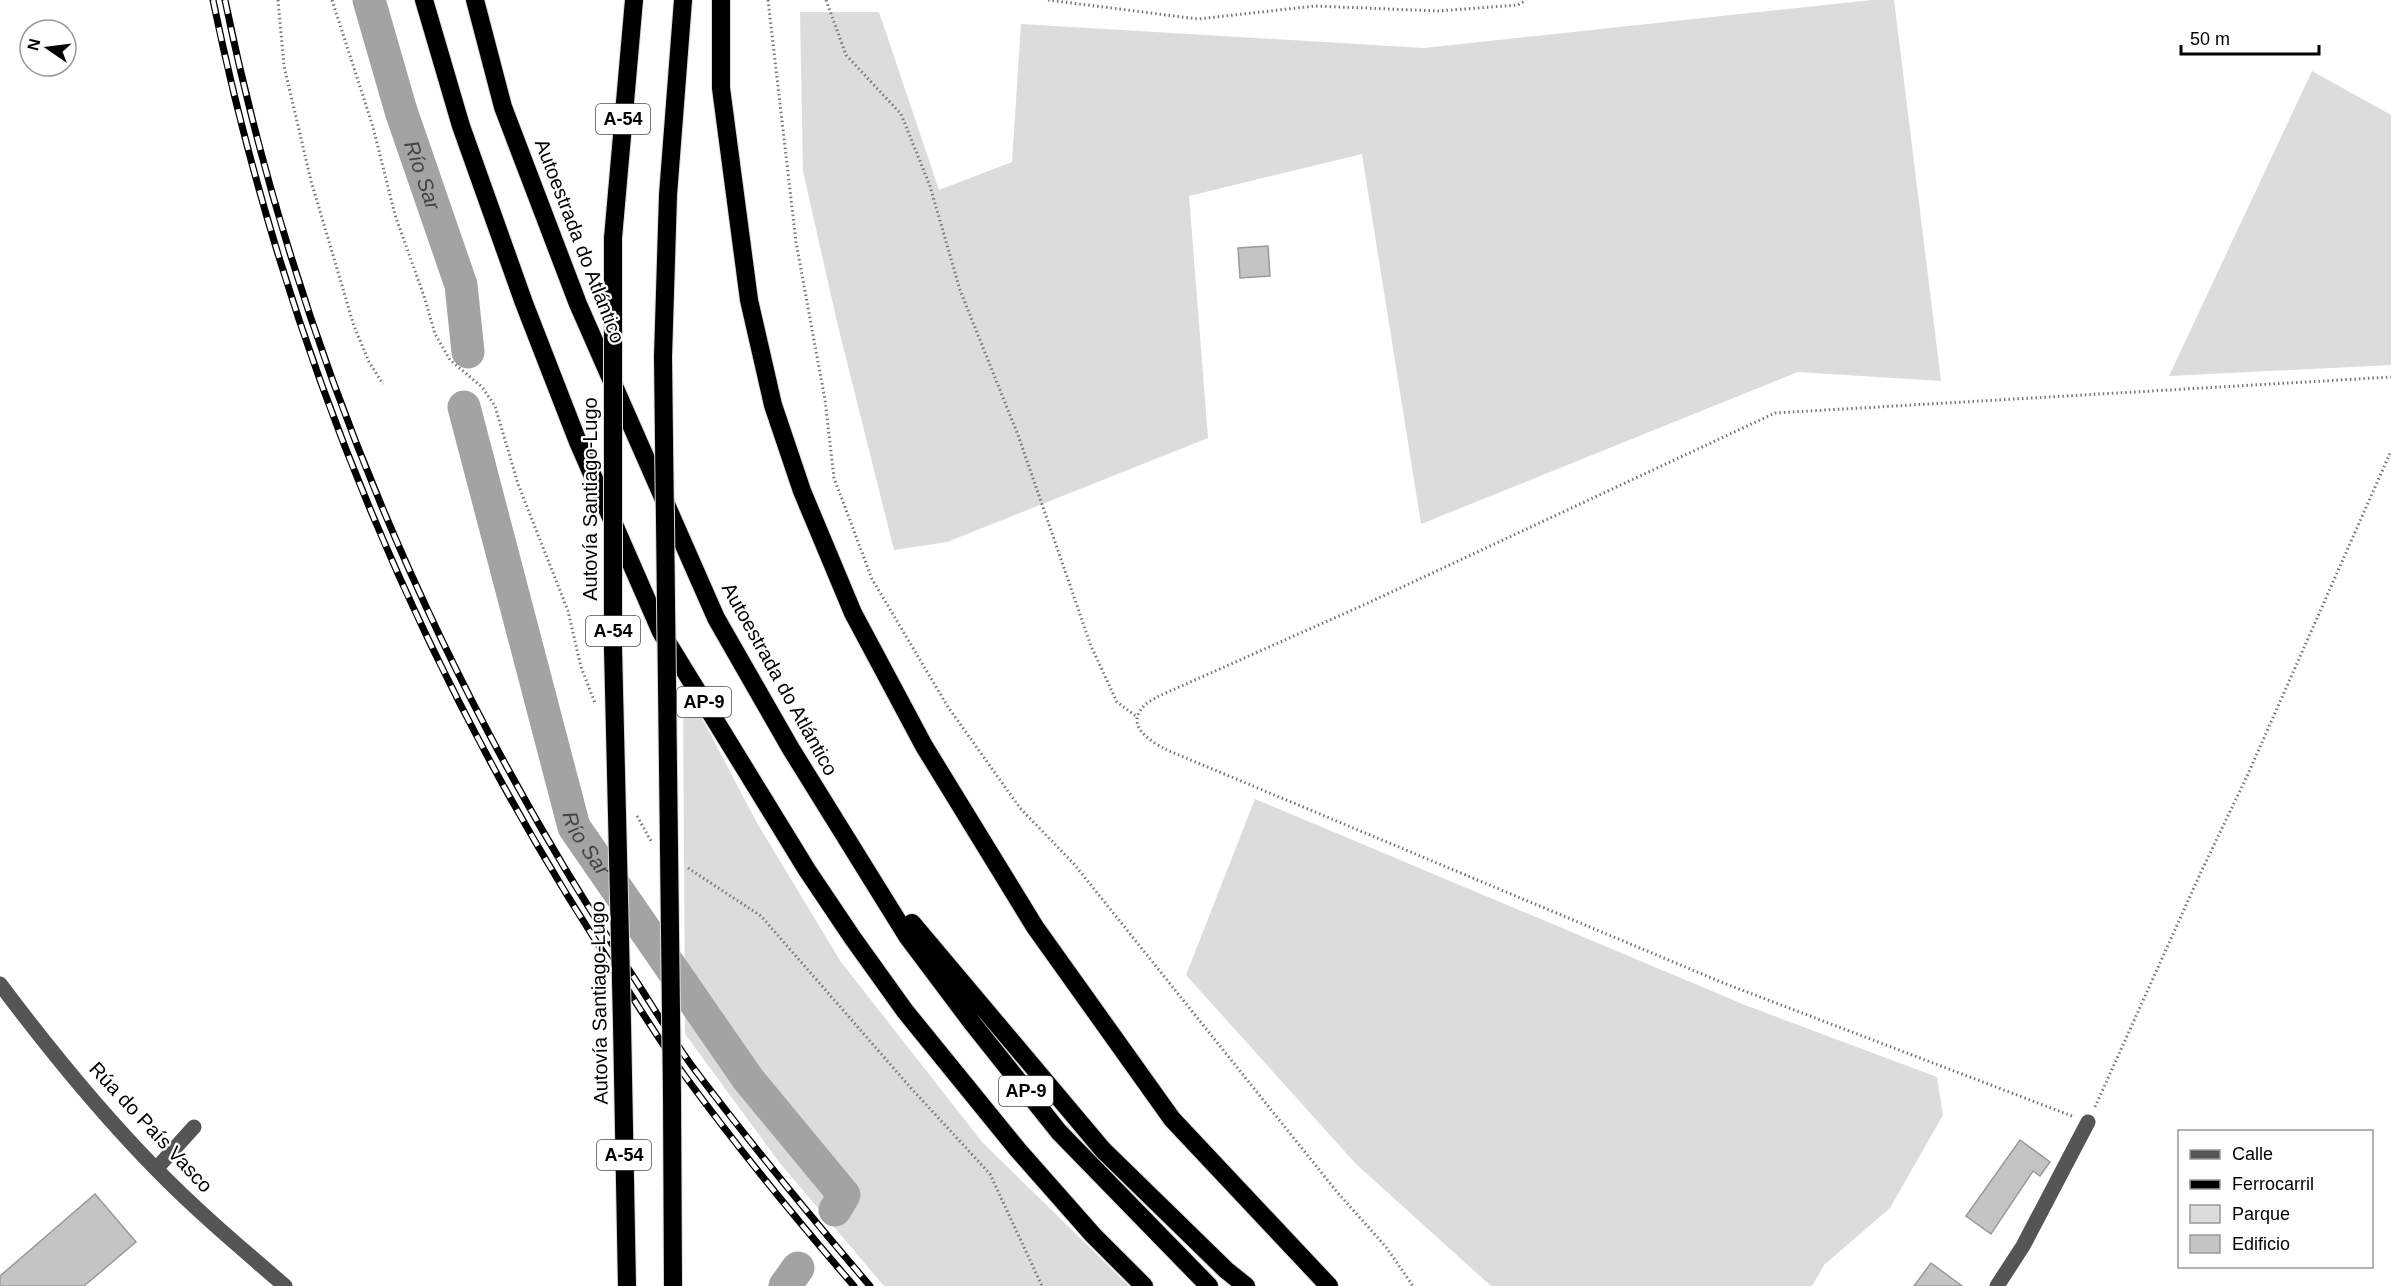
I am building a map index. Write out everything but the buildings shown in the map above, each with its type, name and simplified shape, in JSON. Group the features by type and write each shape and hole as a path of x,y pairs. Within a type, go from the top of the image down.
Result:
{"highway":[{"path":"416,0 429,23"},
{"name":"AP-9","path":"424,0 461,126 524,303 578,442 661,632 807,870 906,1011 1026,1158 1093,1235 1144,1286"},
{"name":"Autovía Santiago-Lugo","path":"627,1286 613,648 613,238 634,0"},
{"name":"A-54","path":"673,1286 663,357 668,195 683,0"},
{"path":"721,0 721,88 748,300 773,405 798,480 853,613 924,746 1035,927 1172,1119 1329,1286"},
{"name":"Autoestrada do Atlántico","path":"477,4 503,106 578,304 717,618 791,749 908,936 973,1024 1059,1132 1209,1286"},
{"path":"870,874 1103,1150 1226,1270 1246,1286"}],"street":[{"name":"Rúa do País Vasco","path":"0,984 97,1104 156,1168 209,1220 285,1286"},
{"path":"1997,1286 2023,1246 2088,1122"},
{"path":"156,1168 194,1127"}],"path":[{"path":"278,0 284,66 311,181 354,326 369,362 383,384"},
{"path":"332,0 373,127 394,215 426,299 435,334 450,360 482,387 495,406 518,484 568,610 581,667 596,706"},
{"path":"768,0 796,242 825,400 834,478 872,579 948,707 1020,808 1081,873 1337,1192 1386,1247 1413,1286"},
{"path":"826,0 846,55 901,114 930,186 960,290 1018,435 1091,646 1117,702 1137,717 1141,732 1150,740 1200,764 1726,984 2088,1122 2248,774 2391,452"},
{"path":"1048,0 1198,19 1315,6 1438,11 1518,5 1526,0"},
{"path":"1137,717 1142,707 1159,696 1368,603 1775,413 2391,377"},
{"path":"636,813 640,824 654,845"},
{"path":"683,865 761,916 910,1087 990,1174 1042,1286"}],"green space":[{"path":"1872,0 1894,0 1941,381 1798,372 1421,524 1362,154 1189,196 1208,438 947,542 894,550 837,322 803,171 800,12 879,12 939,190 1012,162 1021,24 1424,48"},
{"path":"2312,71 2391,115 2391,365 2169,376"},
{"path":"683,682 757,823 841,962 983,1143 1129,1286 884,1286 779,1162 685,1034"},
{"path":"1255,799 1745,1005 1937,1077 1943,1115 1890,1208 1824,1265 1812,1286 1491,1286 1356,1164 1186,975"}],"waterway":[{"name":"Río Sar","path":"369,0 401,111 461,285 468,352"},
{"name":"Río Sar","path":"464,407 574,827 748,1079 844,1195 835,1210"},
{"name":"Río Sar","path":"785,1286 798,1268"}],"railway":[{"path":"213,0 243,131 280,260 322,387 371,512 426,634 486,754 552,871 661,1042 746,1156 854,1286"},
{"path":"225,0 255,129 291,256 333,382 382,506 436,627 495,745 560,861 670,1034 759,1152 870,1286"}]}
